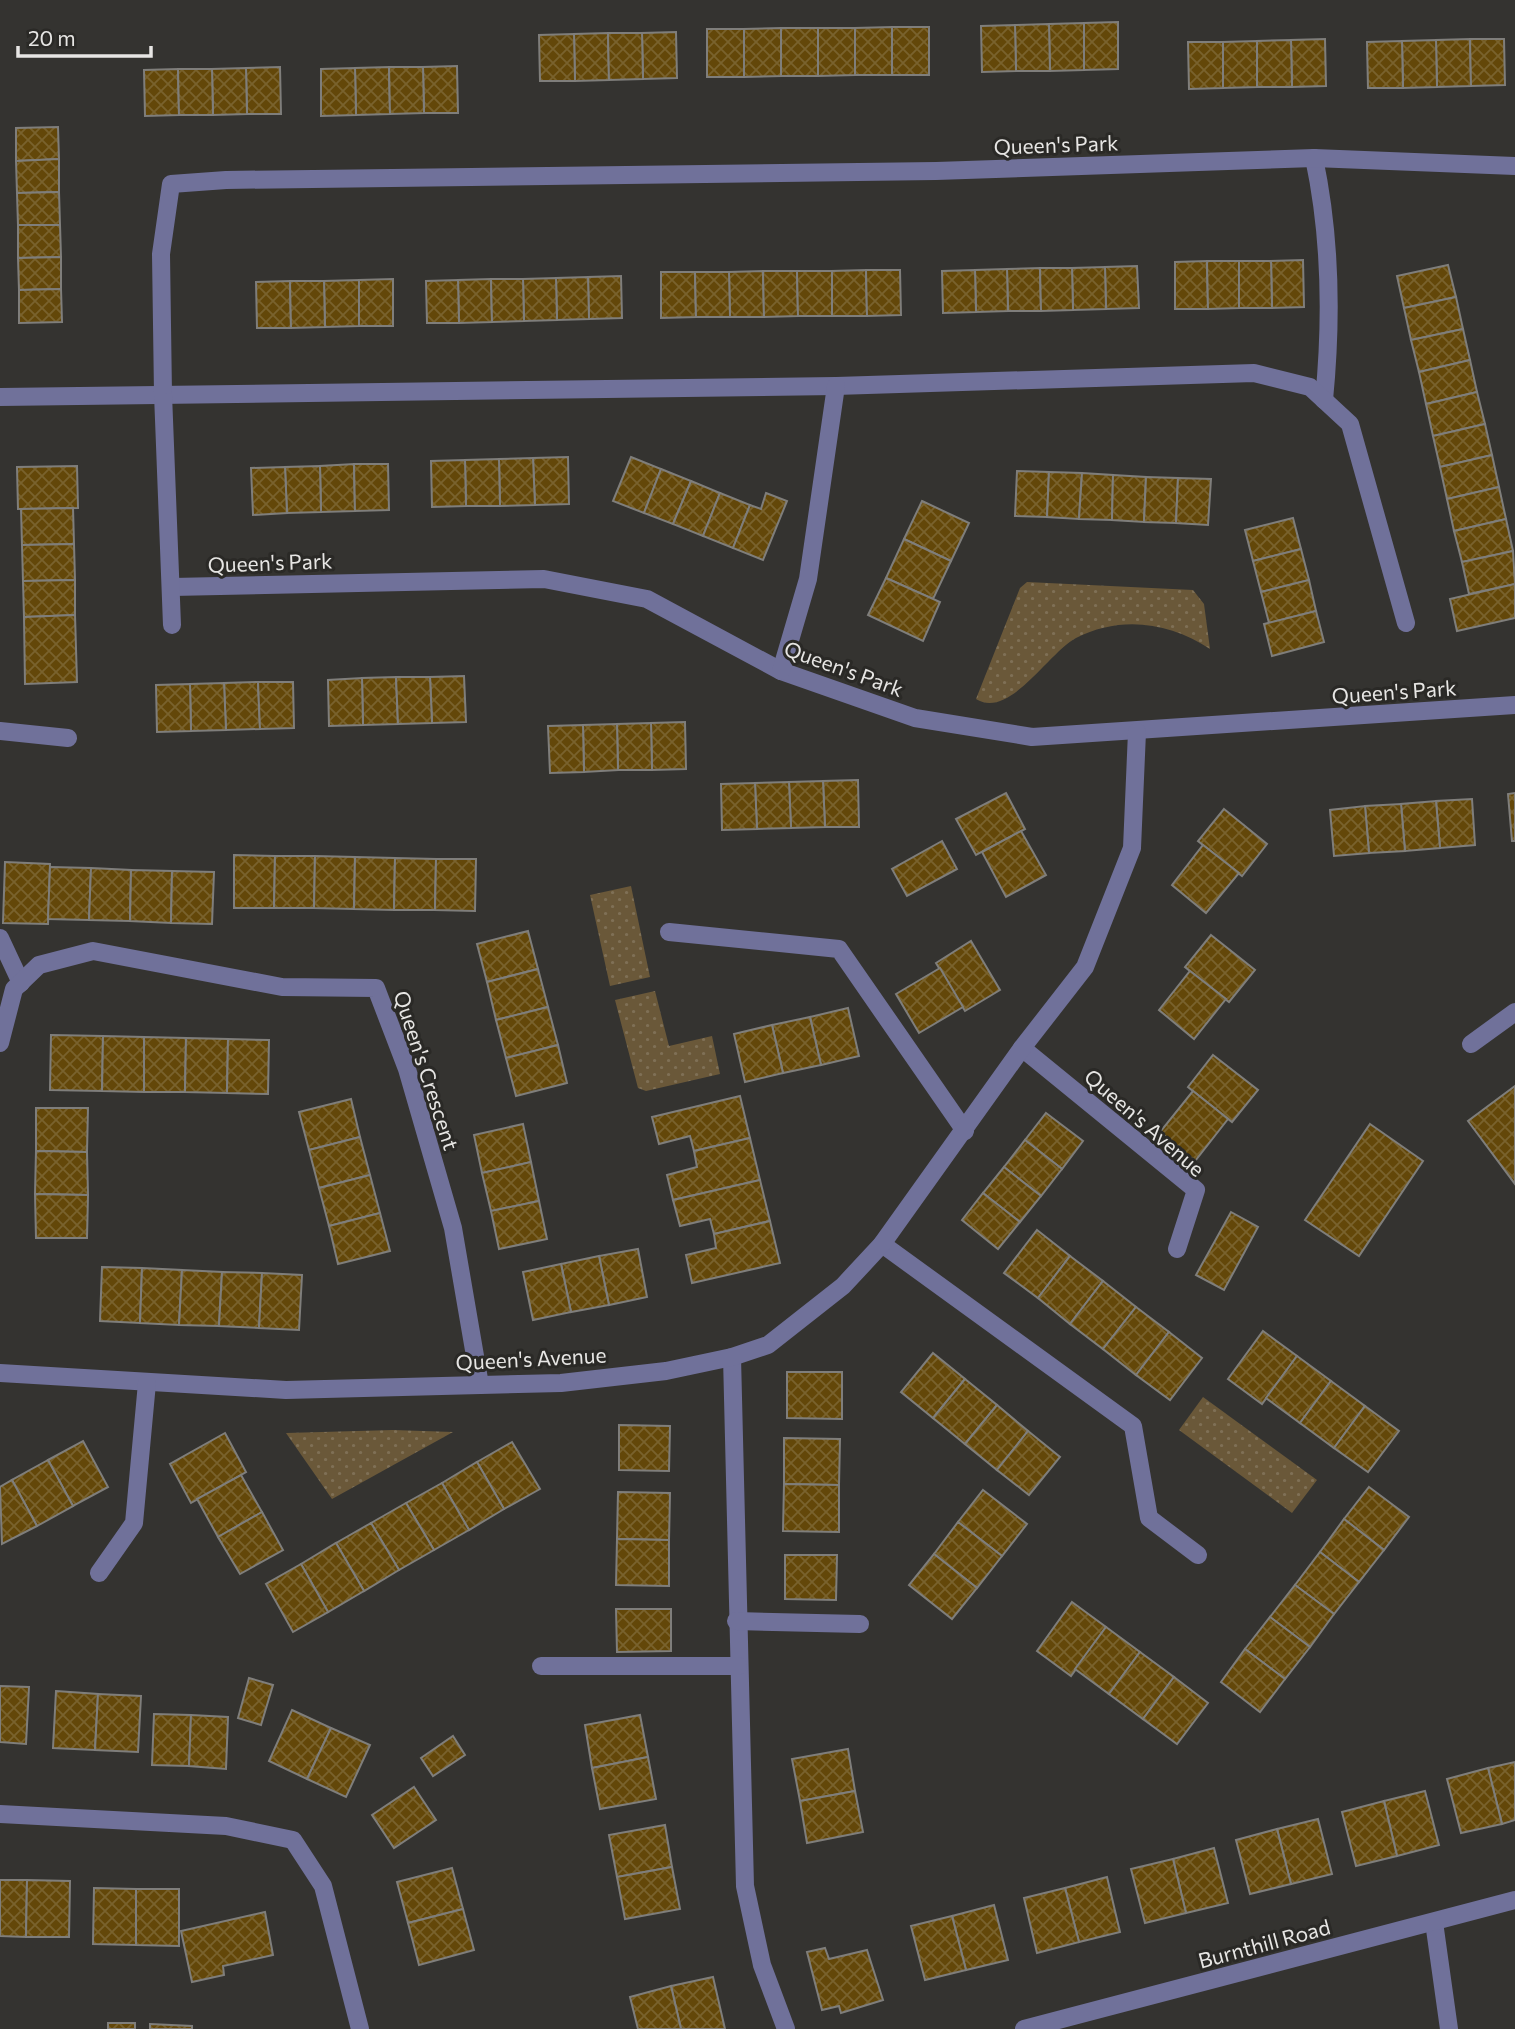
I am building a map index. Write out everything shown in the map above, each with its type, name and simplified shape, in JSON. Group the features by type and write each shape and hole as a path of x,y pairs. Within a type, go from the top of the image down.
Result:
{"street":[{"name":"Queen's Park","path":"172,625 163,394 161,254 172,184 226,180 936,171 1314,158 1515,166"},
{"path":"1314,158 1323,201 1329,261 1330,342 1324,400"},
{"path":"0,397 836,386 1254,373 1310,387 1350,424 1406,623"},
{"path":"781,671 808,579 836,386"},
{"name":"Queen's Park","path":"172,587 544,579 647,599 781,671 915,718 1032,737 1515,705"},
{"path":"0,732 68,738"},
{"name":"Queen's Avenue","path":"0,1373 286,1390 574,1382 666,1371 732,1357 768,1345 843,1286 882,1244 1022,1048 1085,967 1132,848 1137,732"},
{"path":"669,932 839,949 965,1131"},
{"path":"0,938 21,983"},
{"name":"Queen's Crescent","path":"0,1043 14,989 39,965 93,951 282,987 376,988 407,1069 453,1228 480,1385"},
{"path":"1471,1044 1515,1012"},
{"name":"Queen's Avenue","path":"1022,1048 1196,1190 1177,1249"},
{"path":"882,1244 1133,1426 1149,1518 1198,1555"},
{"path":"732,1357 736,1621 745,1886 762,1965 786,2029"},
{"path":"99,1573 134,1523 147,1383"},
{"path":"736,1621 860,1624"},
{"path":"541,1667 738,1666"},
{"path":"0,1814 226,1826 293,1840 323,1886 360,2029"},
{"name":"Burnthill Road","path":"1024,2029 1515,1900"},
{"path":"1434,1922 1449,2029"}],"shaded area":[{"path":"1027,582 1193,590 1204,604 1210,649 1195,640 1162,628 1127,624 1110,626 1076,638 1015,693 989,703 976,699 1020,588"},
{"path":"631,886 650,977 610,986 590,895"},
{"path":"655,991 669,1046 712,1036 720,1074 646,1091 638,1088 615,1000"},
{"path":"1203,1397 1317,1480 1292,1513 1179,1430"},
{"path":"393,1430 453,1432 332,1499 286,1433"}],"building":[{"path":"1118,22 1118,69 1084,70 1084,23"},
{"path":"1084,23 1084,70 1050,71 1049,24"},
{"path":"1049,24 1050,71 1016,71 1015,25"},
{"path":"1015,25 1016,71 982,72 981,26"},
{"path":"892,27 892,75 855,75 855,28"},
{"path":"892,27 929,27 929,75 892,75"},
{"path":"781,28 781,76 744,77 744,29"},
{"path":"781,28 818,28 818,76 781,76"},
{"path":"818,28 855,28 855,75 818,76"},
{"path":"707,29 744,29 744,77 707,77"},
{"path":"676,32 677,78 643,79 642,33"},
{"path":"608,33 609,80 575,81 574,34"},
{"path":"608,33 642,33 643,79 609,80"},
{"path":"574,34 575,81 540,81 539,35"},
{"path":"1325,39 1326,86 1292,87 1291,40"},
{"path":"1470,39 1471,86 1437,87 1436,40"},
{"path":"1470,39 1504,39 1505,85 1471,86"},
{"path":"1291,40 1292,87 1257,87 1257,41"},
{"path":"1436,40 1437,87 1403,88 1402,41"},
{"path":"1257,41 1257,87 1223,88 1223,42"},
{"path":"1402,41 1403,88 1368,88 1367,42"},
{"path":"1188,42 1223,42 1223,88 1189,89"},
{"path":"457,66 458,113 424,113 423,67"},
{"path":"280,67 281,114 247,114 246,68"},
{"path":"389,67 390,114 356,115 355,68"},
{"path":"389,67 423,67 424,113 390,114"},
{"path":"246,68 247,114 213,115 212,69"},
{"path":"355,68 356,115 321,116 321,69"},
{"path":"178,69 179,115 145,116 144,70"},
{"path":"178,69 212,69 213,115 179,115"},
{"path":"58,127 59,159 16,161 16,128"},
{"path":"59,159 59,192 17,193 16,161"},
{"path":"59,192 60,225 18,225 17,193"},
{"path":"18,225 60,225 61,257 18,258"},
{"path":"61,257 61,289 19,290 18,258"},
{"path":"1303,260 1304,307 1272,308 1271,261"},
{"path":"1207,261 1208,309 1175,309 1175,262"},
{"path":"1207,261 1239,261 1239,308 1208,309"},
{"path":"1239,261 1271,261 1272,308 1239,308"},
{"path":"1448,265 1456,297 1404,308 1397,276"},
{"path":"1137,266 1139,308 1106,309 1105,267"},
{"path":"1105,267 1106,309 1073,310 1072,268"},
{"path":"1040,268 1041,311 1008,311 1007,269"},
{"path":"1040,268 1072,268 1073,310 1041,311"},
{"path":"1007,269 1008,311 976,312 975,270"},
{"path":"866,270 867,316 832,316 832,271"},
{"path":"866,270 900,270 901,315 867,316"},
{"path":"975,270 976,312 943,313 942,271"},
{"path":"763,271 764,317 730,317 729,272"},
{"path":"763,271 797,271 798,316 764,317"},
{"path":"797,271 832,271 832,316 798,316"},
{"path":"661,272 695,272 696,317 661,318"},
{"path":"695,272 729,272 730,317 696,317"},
{"path":"621,276 622,318 589,319 588,277"},
{"path":"588,277 589,319 557,320 556,278"},
{"path":"556,278 557,320 524,321 523,279"},
{"path":"393,279 393,326 359,326 359,280"},
{"path":"491,279 492,322 459,323 458,280"},
{"path":"491,279 523,279 524,321 492,322"},
{"path":"359,280 359,326 325,327 324,281"},
{"path":"458,280 459,323 427,323 426,281"},
{"path":"290,281 291,328 257,328 256,282"},
{"path":"290,281 324,281 325,327 291,328"},
{"path":"61,289 62,322 19,323 19,290"},
{"path":"1456,297 1463,329 1411,340 1404,308"},
{"path":"1463,329 1470,360 1419,372 1411,340"},
{"path":"1470,360 1477,392 1426,404 1419,372"},
{"path":"1477,392 1485,424 1433,436 1426,404"},
{"path":"1485,424 1492,455 1440,467 1433,436"},
{"path":"1492,455 1499,487 1447,499 1440,467"},
{"path":"568,457 569,504 535,505 533,458"},
{"path":"631,457 661,469 644,513 613,501"},
{"path":"533,458 535,505 500,506 499,459"},
{"path":"499,459 500,506 466,506 465,460"},
{"path":"465,460 466,506 432,507 431,461"},
{"path":"354,464 355,511 321,512 320,466"},
{"path":"354,464 388,464 389,510 355,511"},
{"path":"77,466 78,508 18,509 17,467"},
{"path":"320,466 321,512 287,513 285,467"},
{"path":"285,467 287,513 253,515 251,468"},
{"path":"661,469 691,481 673,524 644,513"},
{"path":"1017,471 1049,472 1047,517 1015,516"},
{"path":"1049,472 1082,473 1079,519 1047,517"},
{"path":"1082,473 1113,475 1112,520 1079,519"},
{"path":"1113,475 1146,477 1144,522 1112,520"},
{"path":"1146,477 1178,478 1176,523 1144,522"},
{"path":"1178,478 1211,479 1208,525 1176,523"},
{"path":"691,481 720,493 703,536 673,524"},
{"path":"1499,487 1506,519 1454,531 1447,499"},
{"path":"720,493 750,505 733,548 703,536"},
{"path":"766,493 787,501 763,560 733,548 750,505 761,509"},
{"path":"922,501 969,523 951,561 904,539"},
{"path":"73,508 74,544 22,545 21,509"},
{"path":"1293,518 1301,549 1253,561 1245,530"},
{"path":"1506,519 1513,551 1462,562 1454,531"},
{"path":"904,539 951,561 933,599 886,578"},
{"path":"74,544 75,580 23,581 22,545"},
{"path":"1301,549 1309,580 1261,592 1253,561"},
{"path":"1513,551 1515,584 1469,594 1462,562"},
{"path":"886,578 940,602 923,641 868,615"},
{"path":"75,580 75,615 24,617 23,581"},
{"path":"1309,580 1316,611 1269,623 1261,592"},
{"path":"1515,584 1515,618 1457,631 1450,599"},
{"path":"1316,611 1324,642 1272,656 1264,624"},
{"path":"75,615 77,682 25,684 24,617"},
{"path":"464,676 466,722 432,723 430,677"},
{"path":"396,677 398,724 363,725 362,678"},
{"path":"396,677 430,677 432,723 398,724"},
{"path":"362,678 363,725 329,726 328,680"},
{"path":"258,682 260,729 226,730 224,683"},
{"path":"258,682 293,682 294,728 260,729"},
{"path":"224,683 226,730 191,731 190,684"},
{"path":"190,684 191,731 157,732 156,685"},
{"path":"685,722 686,769 652,770 651,723"},
{"path":"651,723 652,770 618,770 617,724"},
{"path":"617,724 618,770 584,772 583,725"},
{"path":"583,725 584,772 550,773 548,726"},
{"path":"858,780 859,827 825,827 823,781"},
{"path":"823,781 825,827 791,828 789,782"},
{"path":"789,782 791,828 757,829 755,783"},
{"path":"755,783 757,829 722,830 721,784"},
{"path":"1006,793 1025,829 976,855 956,819"},
{"path":"1515,793 1515,841 1512,841 1508,794"},
{"path":"1472,799 1475,845 1440,848 1436,801"},
{"path":"1436,801 1440,848 1405,851 1401,804"},
{"path":"1401,804 1405,851 1369,853 1365,806"},
{"path":"1365,806 1369,853 1334,856 1330,810"},
{"path":"1224,809 1267,844 1242,876 1198,841"},
{"path":"1021,831 1046,875 1006,897 982,852"},
{"path":"942,841 957,869 907,896 892,869"},
{"path":"1203,845 1239,873 1206,913 1172,885"},
{"path":"234,855 275,856 274,908 234,908"},
{"path":"275,856 315,856 314,908 274,908"},
{"path":"315,856 355,857 354,909 314,908"},
{"path":"355,857 395,858 394,910 354,909"},
{"path":"395,858 436,859 435,910 394,910"},
{"path":"436,859 476,859 475,911 435,910"},
{"path":"5,862 50,864 48,924 3,923"},
{"path":"50,867 91,868 89,920 48,919"},
{"path":"91,868 131,870 130,921 89,920"},
{"path":"131,870 172,871 171,923 130,921"},
{"path":"172,871 214,872 212,924 171,923"},
{"path":"528,931 538,969 487,982 477,944"},
{"path":"1211,935 1255,970 1229,1002 1185,967"},
{"path":"971,941 1000,990 965,1011 936,963"},
{"path":"940,968 963,1007 919,1033 896,994"},
{"path":"538,969 548,1007 496,1020 487,982"},
{"path":"1190,971 1226,999 1194,1039 1159,1010"},
{"path":"548,1007 558,1045 506,1058 496,1020"},
{"path":"848,1008 859,1056 821,1065 810,1017"},
{"path":"810,1017 821,1065 783,1073 772,1025"},
{"path":"772,1025 783,1073 745,1082 734,1034"},
{"path":"51,1035 103,1036 102,1091 50,1090"},
{"path":"103,1036 144,1037 144,1092 102,1091"},
{"path":"144,1037 186,1038 185,1092 144,1092"},
{"path":"186,1038 228,1039 227,1093 185,1092"},
{"path":"228,1039 269,1040 268,1094 227,1093"},
{"path":"558,1045 567,1083 516,1096 506,1058"},
{"path":"1213,1055 1258,1090 1232,1122 1188,1087"},
{"path":"1515,1086 1515,1184 1468,1121"},
{"path":"1193,1091 1228,1119 1195,1161 1160,1132"},
{"path":"740,1096 750,1138 694,1151 690,1136 659,1144 652,1117"},
{"path":"351,1099 360,1137 309,1150 299,1112"},
{"path":"36,1108 88,1108 87,1152 36,1151"},
{"path":"1046,1113 1083,1141 1062,1169 1025,1140"},
{"path":"523,1124 531,1162 482,1173 474,1135"},
{"path":"1370,1124 1423,1161 1359,1256 1305,1220"},
{"path":"360,1137 370,1175 319,1188 309,1150"},
{"path":"750,1138 760,1180 673,1200 667,1175 697,1167 694,1151"},
{"path":"1025,1140 1062,1169 1041,1196 1004,1167"},
{"path":"36,1151 87,1152 88,1195 35,1194"},
{"path":"531,1162 539,1201 491,1211 482,1173"},
{"path":"1004,1167 1041,1196 1020,1222 983,1193"},
{"path":"370,1175 380,1213 329,1226 319,1188"},
{"path":"760,1180 770,1221 714,1234 710,1219 680,1226 673,1200"},
{"path":"983,1193 1020,1222 998,1249 962,1220"},
{"path":"35,1194 88,1195 87,1238 36,1238"},
{"path":"539,1201 547,1239 499,1249 491,1211"},
{"path":"1231,1212 1258,1227 1224,1290 1196,1275"},
{"path":"380,1213 390,1251 338,1264 329,1226"},
{"path":"770,1221 780,1263 692,1283 686,1255 716,1248 714,1234"},
{"path":"1037,1230 1070,1256 1038,1298 1004,1273"},
{"path":"638,1249 647,1297 609,1305 599,1256"},
{"path":"599,1256 609,1305 571,1312 561,1264"},
{"path":"1070,1256 1103,1281 1070,1324 1038,1298"},
{"path":"561,1264 571,1312 533,1320 523,1272"},
{"path":"102,1267 142,1268 140,1323 100,1321"},
{"path":"142,1268 182,1270 179,1325 140,1323"},
{"path":"182,1270 222,1272 219,1326 179,1325"},
{"path":"222,1272 262,1273 259,1328 219,1326"},
{"path":"262,1273 302,1275 299,1330 259,1328"},
{"path":"1103,1281 1136,1307 1103,1349 1070,1324"},
{"path":"1136,1307 1169,1332 1136,1375 1103,1349"},
{"path":"1263,1331 1297,1356 1262,1404 1228,1379"},
{"path":"1169,1332 1202,1358 1170,1400 1136,1375"},
{"path":"933,1353 965,1379 933,1418 901,1392"},
{"path":"1297,1356 1331,1381 1300,1423 1266,1398"},
{"path":"787,1372 842,1372 842,1419 787,1418"},
{"path":"965,1379 997,1405 965,1444 933,1418"},
{"path":"1331,1381 1365,1406 1334,1448 1300,1423"},
{"path":"997,1405 1028,1431 997,1470 965,1444"},
{"path":"1365,1406 1399,1431 1368,1472 1334,1448"},
{"path":"619,1425 670,1426 669,1471 619,1470"},
{"path":"1028,1431 1060,1457 1029,1495 997,1470"},
{"path":"225,1433 246,1472 191,1503 170,1464"},
{"path":"784,1438 840,1439 839,1485 784,1484"},
{"path":"83,1441 108,1487 73,1506 48,1460"},
{"path":"512,1442 540,1489 504,1509 477,1462"},
{"path":"48,1460 73,1506 37,1526 12,1480"},
{"path":"477,1462 504,1509 469,1530 442,1483"},
{"path":"241,1475 262,1512 218,1537 197,1499"},
{"path":"12,1480 37,1526 2,1544 0,1487"},
{"path":"442,1483 469,1530 434,1550 406,1503"},
{"path":"784,1484 839,1485 839,1532 783,1531"},
{"path":"1369,1487 1409,1517 1384,1550 1344,1519"},
{"path":"983,1490 1027,1524 1002,1556 958,1522"},
{"path":"618,1492 670,1493 669,1540 617,1539"},
{"path":"406,1503 434,1550 399,1570 371,1523"},
{"path":"262,1512 283,1550 240,1574 218,1537"},
{"path":"1344,1519 1384,1550 1359,1582 1320,1552"},
{"path":"958,1522 1002,1556 977,1588 934,1554"},
{"path":"371,1523 399,1570 364,1591 336,1543"},
{"path":"617,1539 669,1540 669,1586 616,1585"},
{"path":"336,1543 364,1591 328,1612 301,1564"},
{"path":"1320,1552 1359,1582 1334,1614 1295,1585"},
{"path":"934,1554 977,1588 952,1619 909,1585"},
{"path":"785,1555 837,1555 836,1600 785,1599"},
{"path":"301,1564 328,1612 293,1632 266,1584"},
{"path":"1295,1585 1334,1614 1310,1647 1270,1617"},
{"path":"1072,1602 1106,1627 1071,1676 1037,1651"},
{"path":"616,1609 671,1609 671,1651 617,1652"},
{"path":"1270,1617 1310,1647 1285,1679 1245,1649"},
{"path":"1106,1627 1140,1652 1109,1694 1075,1669"},
{"path":"1245,1649 1285,1679 1260,1712 1221,1682"},
{"path":"1140,1652 1174,1677 1143,1719 1109,1694"},
{"path":"1174,1677 1208,1703 1177,1744 1143,1719"},
{"path":"249,1678 273,1685 261,1725 238,1718"},
{"path":"0,1686 29,1687 26,1744 0,1742"},
{"path":"56,1691 98,1694 95,1750 53,1748"},
{"path":"98,1694 141,1696 138,1752 95,1750"},
{"path":"292,1710 331,1728 307,1779 269,1761"},
{"path":"154,1714 191,1715 189,1766 152,1765"},
{"path":"191,1715 228,1717 226,1769 189,1766"},
{"path":"640,1715 648,1757 592,1768 585,1725"},
{"path":"331,1728 370,1745 346,1797 307,1779"},
{"path":"453,1736 465,1755 433,1776 421,1758"},
{"path":"848,1749 855,1791 800,1801 792,1759"},
{"path":"648,1757 656,1799 600,1809 592,1768"},
{"path":"1515,1762 1515,1820 1502,1824 1488,1768"},
{"path":"1488,1768 1502,1824 1461,1833 1447,1779"},
{"path":"414,1787 436,1820 394,1848 372,1815"},
{"path":"855,1791 863,1832 807,1843 800,1801"},
{"path":"1425,1791 1439,1845 1397,1856 1384,1801"},
{"path":"1384,1801 1397,1856 1356,1866 1342,1812"},
{"path":"1318,1819 1332,1874 1291,1884 1277,1829"},
{"path":"665,1825 672,1867 617,1877 609,1835"},
{"path":"1277,1829 1291,1884 1250,1894 1236,1840"},
{"path":"1214,1848 1228,1903 1186,1913 1173,1859"},
{"path":"1173,1859 1186,1913 1145,1923 1131,1869"},
{"path":"672,1867 680,1909 625,1919 617,1877"},
{"path":"452,1868 463,1909 408,1923 397,1882"},
{"path":"1107,1877 1120,1932 1079,1942 1065,1888"},
{"path":"0,1880 27,1880 26,1937 0,1936"},
{"path":"27,1880 70,1881 69,1937 26,1937"},
{"path":"94,1888 136,1889 136,1945 93,1944"},
{"path":"1065,1888 1079,1942 1037,1953 1024,1898"},
{"path":"136,1889 179,1889 179,1946 136,1945"},
{"path":"994,1905 1008,1960 966,1970 952,1916"},
{"path":"463,1909 474,1950 419,1965 408,1923"},
{"path":"265,1912 273,1955 223,1966 224,1975 192,1982 181,1931"},
{"path":"952,1916 966,1970 925,1980 911,1926"},
{"path":"825,1948 829,1959 867,1950 883,2000 841,2013 839,2006 822,2010 807,1952"},
{"path":"713,1977 725,2029 681,2029 671,1986"},
{"path":"671,1986 681,2029 638,2029 630,1997"},
{"path":"108,2023 135,2023 135,2029 108,2029"},
{"path":"150,2024 192,2026 192,2029 150,2029"}]}
